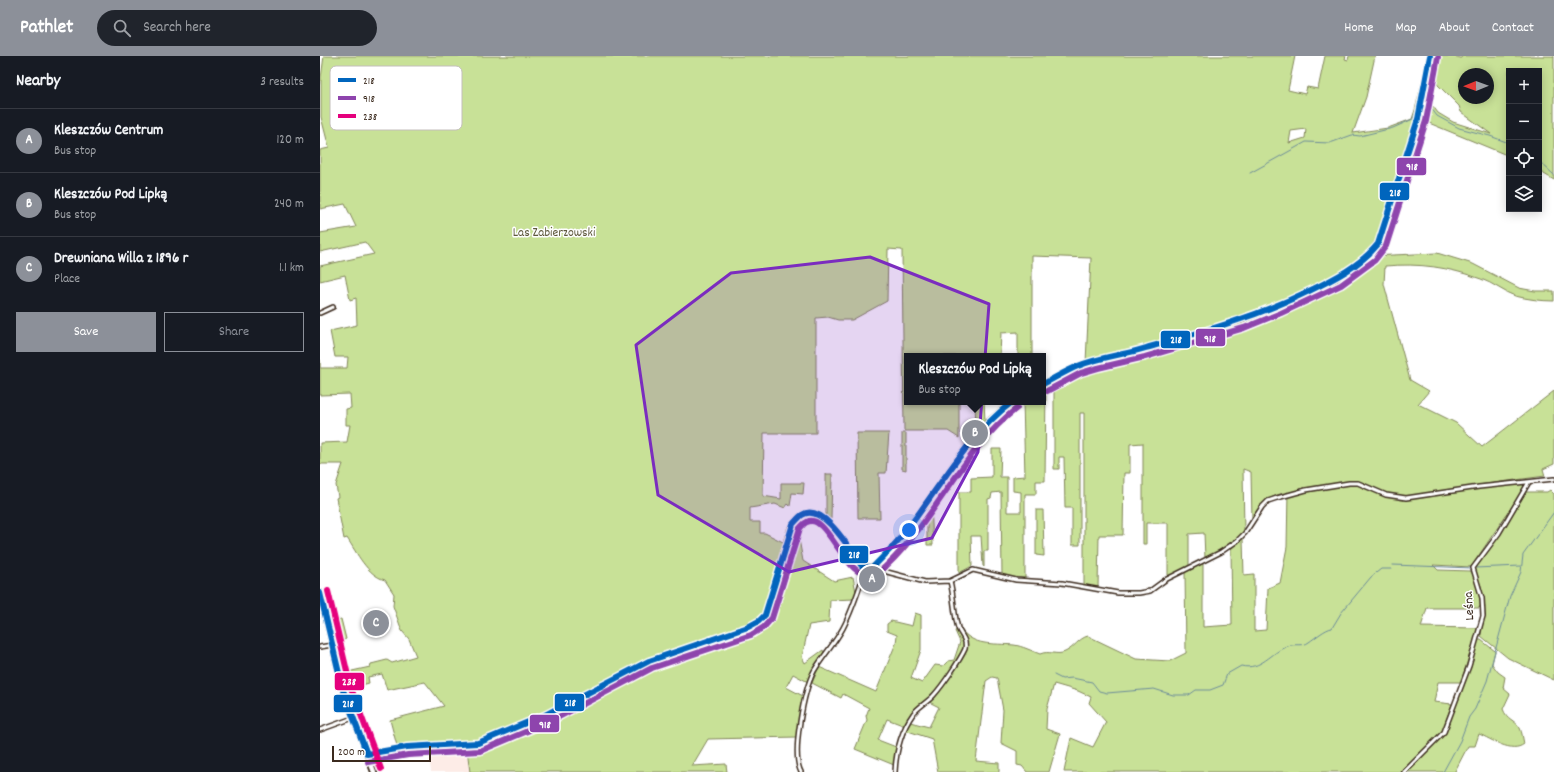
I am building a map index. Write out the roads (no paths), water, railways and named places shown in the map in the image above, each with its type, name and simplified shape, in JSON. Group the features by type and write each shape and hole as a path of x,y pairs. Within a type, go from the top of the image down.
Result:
{"main road":[{"path":"320,594 342,690 374,772"}],"street":[{"path":"1046,382 1078,366 1096,360 1143,349 1242,320 1337,278 1370,254 1378,244 1413,136 1430,56"},
{"path":"320,313 333,307"},
{"path":"872,568 911,524 976,435 1008,405"},
{"path":"367,754 407,747 478,743 534,720 649,661 748,627 759,621 765,615 793,524 798,517 807,513 814,513 824,517 860,564 866,568 872,568 925,582 950,581 973,570 1016,580 1062,582 1118,593 1139,593 1150,591 1165,580 1232,545 1245,533 1268,501 1277,498 1344,484 1358,483 1386,495 1406,498 1480,487 1554,479"},
{"name":"Leśna","path":"1404,772 1444,732 1447,725 1469,666 1482,624 1482,598 1473,568 1499,533 1528,482"},
{"path":"801,772 797,758 801,716 810,683 814,672 833,645 852,610 866,568"},
{"path":"895,772 898,744 907,724 918,708 928,701 940,687 965,649 966,642 957,625 954,594 950,581"},
{"path":"320,647 332,645"},
{"path":"320,730 353,718"}],"waterway":[{"path":"1250,173 1306,142 1330,143 1352,135 1360,136 1393,128 1413,119 1419,101"},
{"path":"1424,103 1428,104 1437,116 1459,128 1506,142"},
{"path":"1542,164 1554,175"},
{"path":"1443,772 1460,741 1469,717 1475,709 1487,681 1510,596 1521,572 1523,555 1554,512"},
{"path":"1393,565 1471,568"},
{"path":"1475,568 1521,566"},
{"path":"1054,675 1062,679 1072,678 1092,682 1099,691 1107,693 1154,689 1173,695 1189,695 1196,690 1210,690 1223,685 1227,674 1241,666 1254,666 1282,649 1291,645 1302,645 1307,643 1323,632 1332,628 1341,613 1371,577 1381,569 1391,569"}],"place":[{"name":"Kleszczów Pod Lipką","path":"975,433"},
{"name":"Kleszczów Centrum","path":"872,579"},
{"name":"Drewniana Willa z 1896 r","path":"376,623"}],"park label":[{"name":"Las Zabierzowski","path":"554,233"}]}
